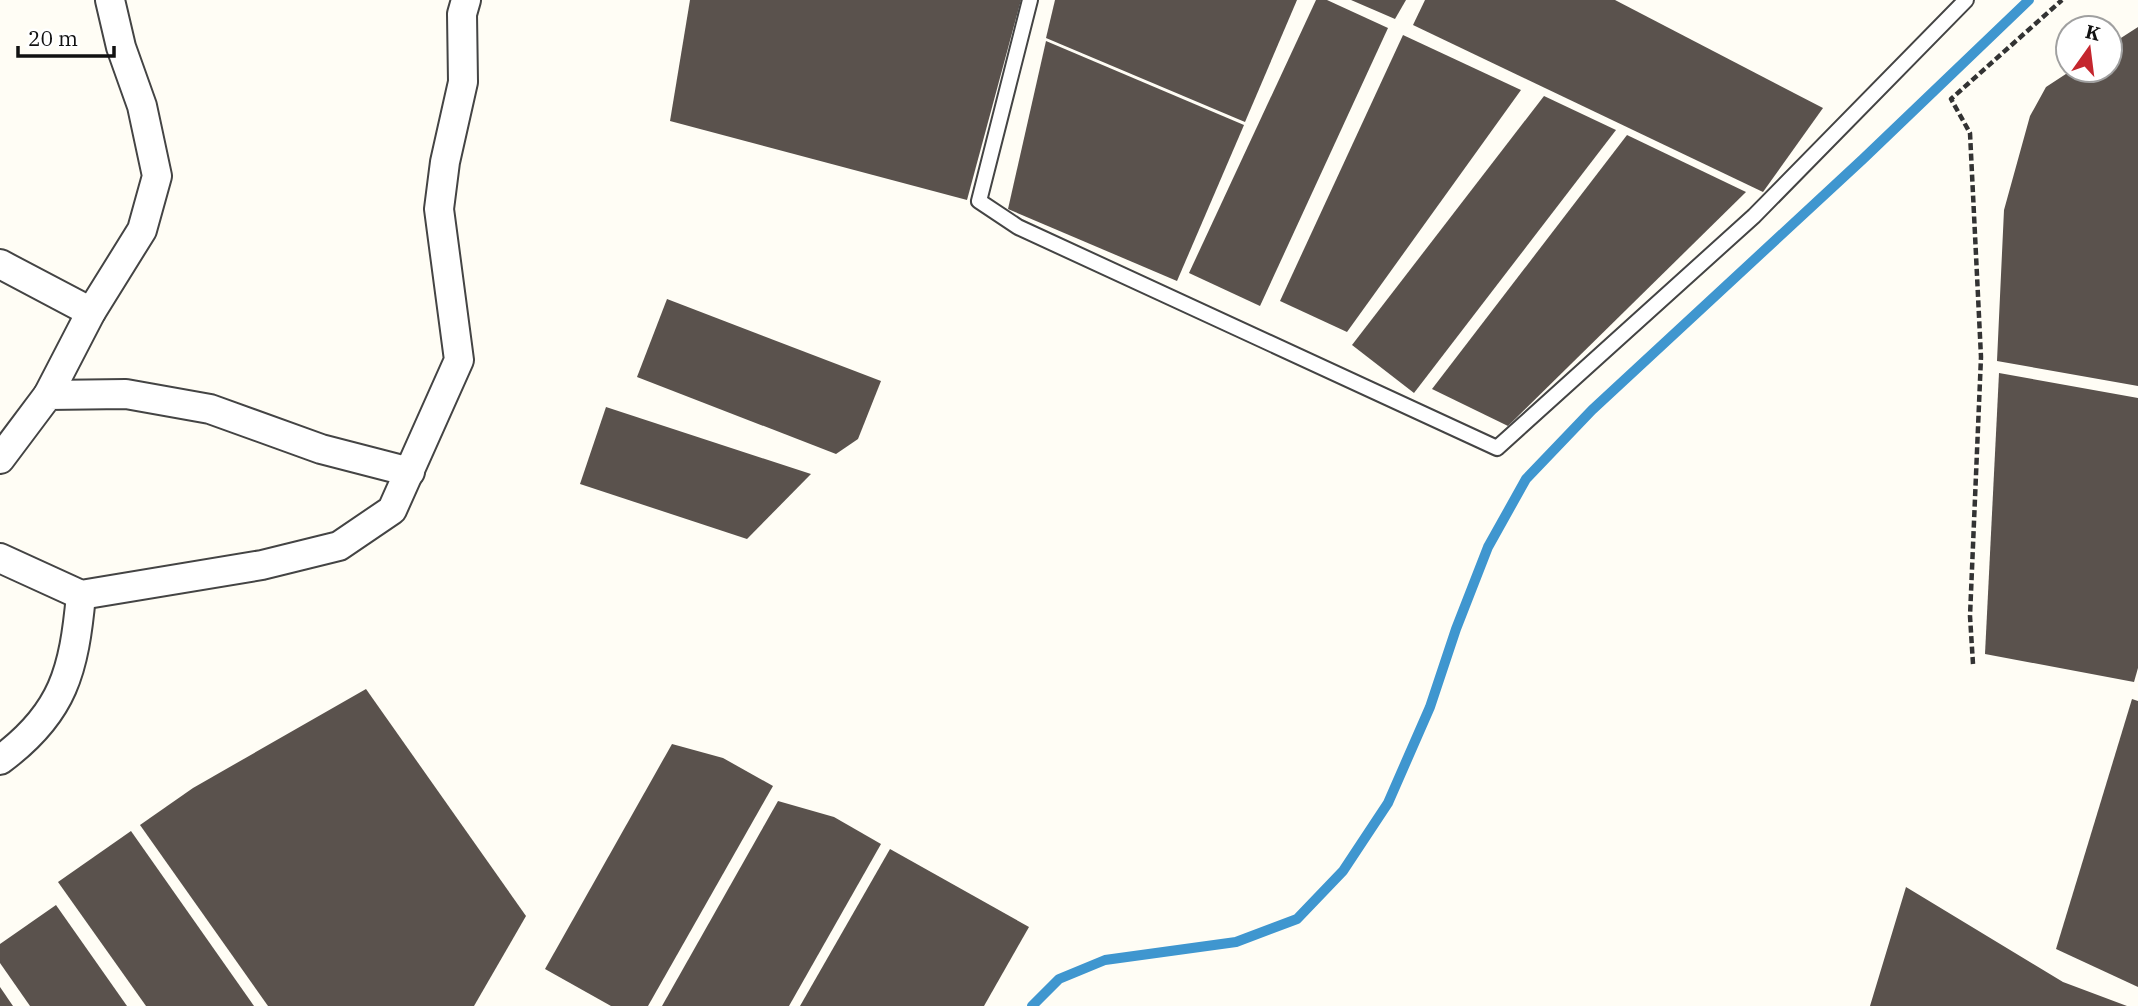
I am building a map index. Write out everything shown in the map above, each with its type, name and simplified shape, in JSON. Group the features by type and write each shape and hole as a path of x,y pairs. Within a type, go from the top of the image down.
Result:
{"street":[{"path":"0,459 48,395 91,312 142,230 157,176 142,106 121,47 110,0"},
{"path":"0,558 80,595 262,565 339,545 392,510 459,360 439,209 445,162 463,82 462,14 466,0"},
{"path":"0,264 91,312"},
{"path":"48,395 126,394 210,409 321,449 410,472"},
{"path":"0,760 28,739 64,688 76,644 80,595"}],"lane":[{"path":"1030,0 979,201 1017,227 1497,448 1755,216 1966,0"}],"path":[{"path":"1973,664 1970,616 1981,357 1970,133 1951,99 2062,0"}],"building":[{"path":"690,0 1021,0 967,200 670,121"},
{"path":"1055,0 1297,0 1245,122 1046,38"},
{"path":"1316,0 1327,0 1388,28 1260,306 1189,273"},
{"path":"1351,0 1406,0 1395,19"},
{"path":"1425,0 1615,0 1823,108 1763,192 1413,25"},
{"path":"2138,27 2138,386 1997,361 2004,210 2030,116 2046,87 2054,82 2054,84 2124,84 2124,36"},
{"path":"1403,35 1521,90 1347,332 1280,301"},
{"path":"1046,41 1244,125 1177,281 1008,209"},
{"path":"1544,96 1616,130 1414,393 1352,345"},
{"path":"1627,135 1746,192 1508,426 1432,389"},
{"path":"667,299 881,381 858,439 836,454 637,377"},
{"path":"1999,373 2138,398 2138,668 2134,682 1985,654"},
{"path":"606,407 811,474 747,539 580,484"},
{"path":"366,689 526,916 474,1006 268,1006 140,825 193,788"},
{"path":"2132,699 2138,701 2138,987 2056,949"},
{"path":"672,744 723,758 773,786 648,1006 611,1006 545,969"},
{"path":"778,801 834,817 881,844 789,1006 662,1006"},
{"path":"131,831 254,1006 146,1006 58,882"},
{"path":"890,849 1029,927 984,1006 800,1006"},
{"path":"1906,887 2063,982 2127,1006 1870,1006"},
{"path":"56,905 127,1006 30,1006 0,963 0,944"},
{"path":"0,987 13,1006 0,1006"}],"waterway":[{"path":"1032,1006 1059,979 1105,960 1236,942 1297,919 1343,871 1388,803 1430,707 1456,629 1488,547 1526,479 1592,410 1863,159 2029,0"}]}
